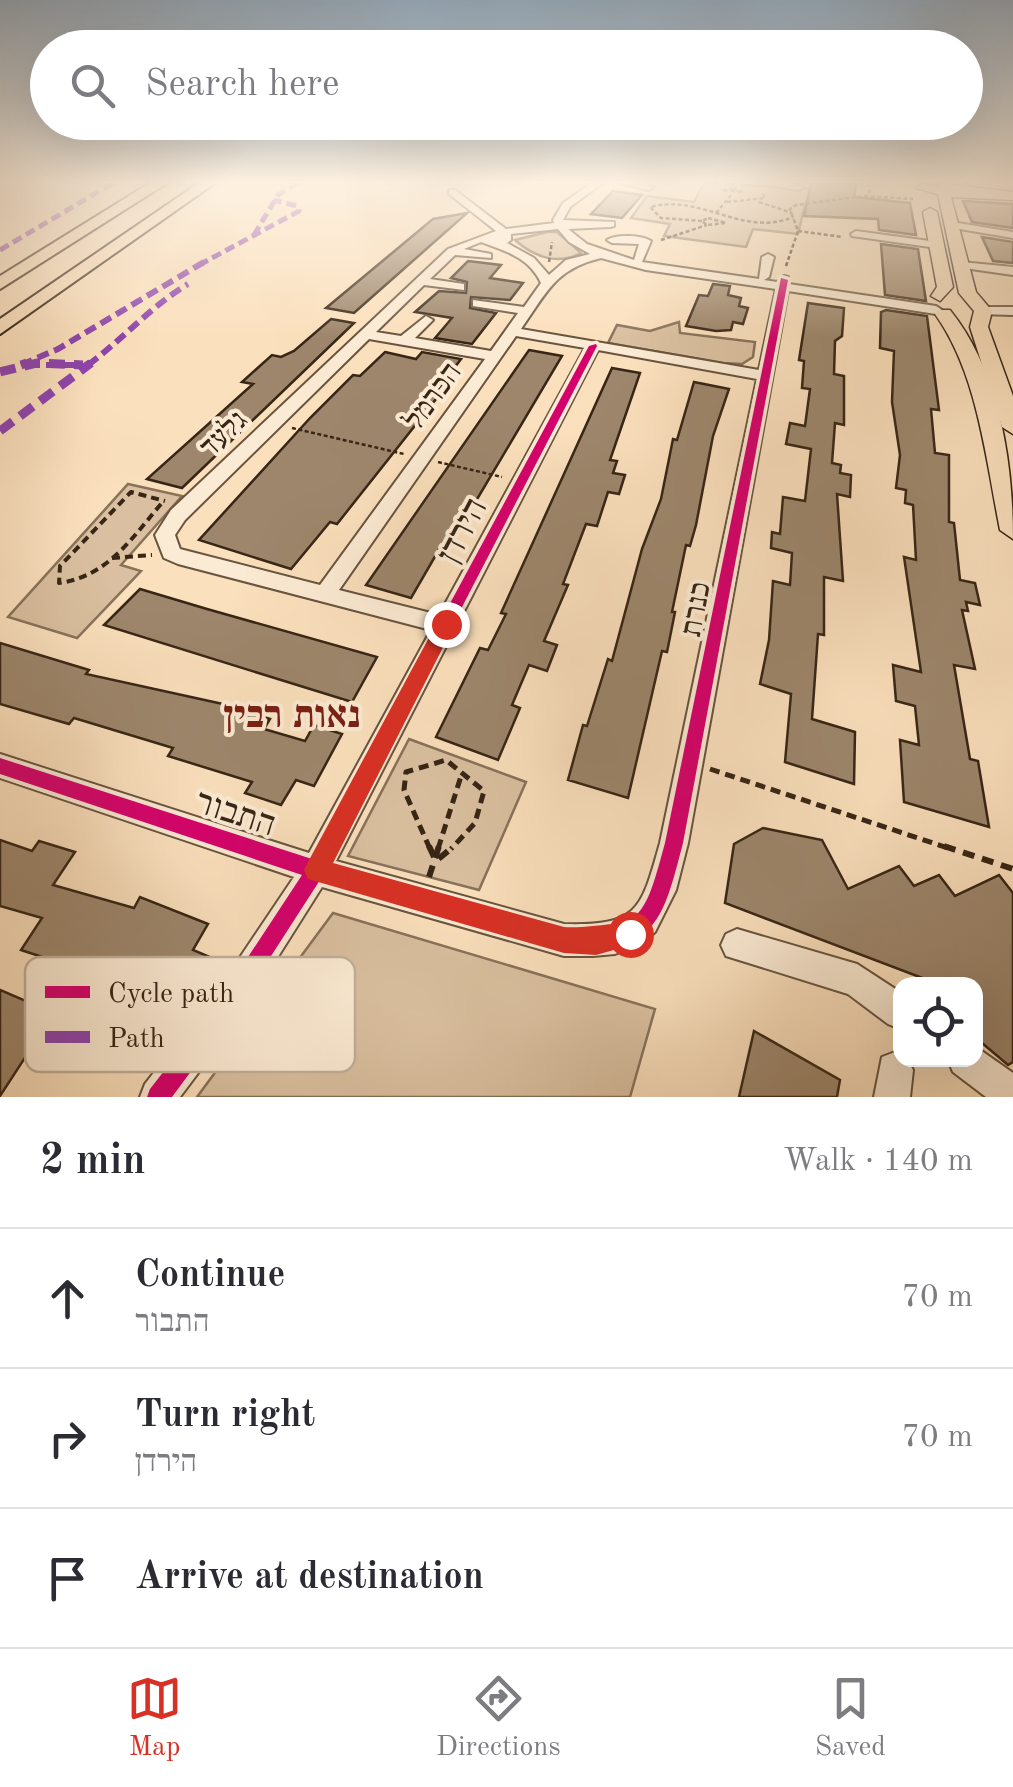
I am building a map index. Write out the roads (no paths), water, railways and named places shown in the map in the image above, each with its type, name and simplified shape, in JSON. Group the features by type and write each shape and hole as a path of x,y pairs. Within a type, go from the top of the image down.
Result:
{"highway":[{"path":"0,284 79,234"},
{"path":"0,328 135,234"}],"main road":[{"path":"934,234 945,286 938,304"},
{"path":"954,234 961,265 980,310 979,327 1013,428"},
{"path":"938,304 970,318 980,310"},
{"path":"938,304 960,337 994,446 1013,530"}],"street":[{"path":"500,234 547,283"},
{"path":"460,246 529,234"},
{"path":"568,234 602,254 646,266 776,281"},
{"path":"581,234 639,258 938,304"},
{"path":"856,234 856,240 937,245"},
{"path":"612,240 646,242 639,258"},
{"path":"460,246 488,256"},
{"name":"גלעד","path":"324,594 171,553 166,536 187,506 460,246"},
{"name":"הכרמל","path":"324,594 547,283 570,262 602,254"},
{"name":"כנרת","path":"630,934 652,917 662,891 692,763 765,376 776,281 768,257"},
{"path":"526,258 570,262"},
{"path":"961,265 1013,271"},
{"path":"420,281 460,287"},
{"path":"478,303 527,311"},
{"path":"980,310 1013,311"},
{"path":"405,340 426,320"},
{"path":"512,332 765,376"},
{"path":"366,334 495,356"},
{"name":"הירדן","path":"259,957 316,870 592,346"},
{"path":"324,594 446,624"},
{"name":"התבור","path":"0,766 316,870 564,940 596,942 630,934"},
{"path":"737,945 857,980 893,1007"},
{"path":"974,1067 1013,1095"},
{"name":"הירדן","path":"158,1097 177,1072"}],"district":[{"name":"נאות רבין","path":"292,714"}]}
